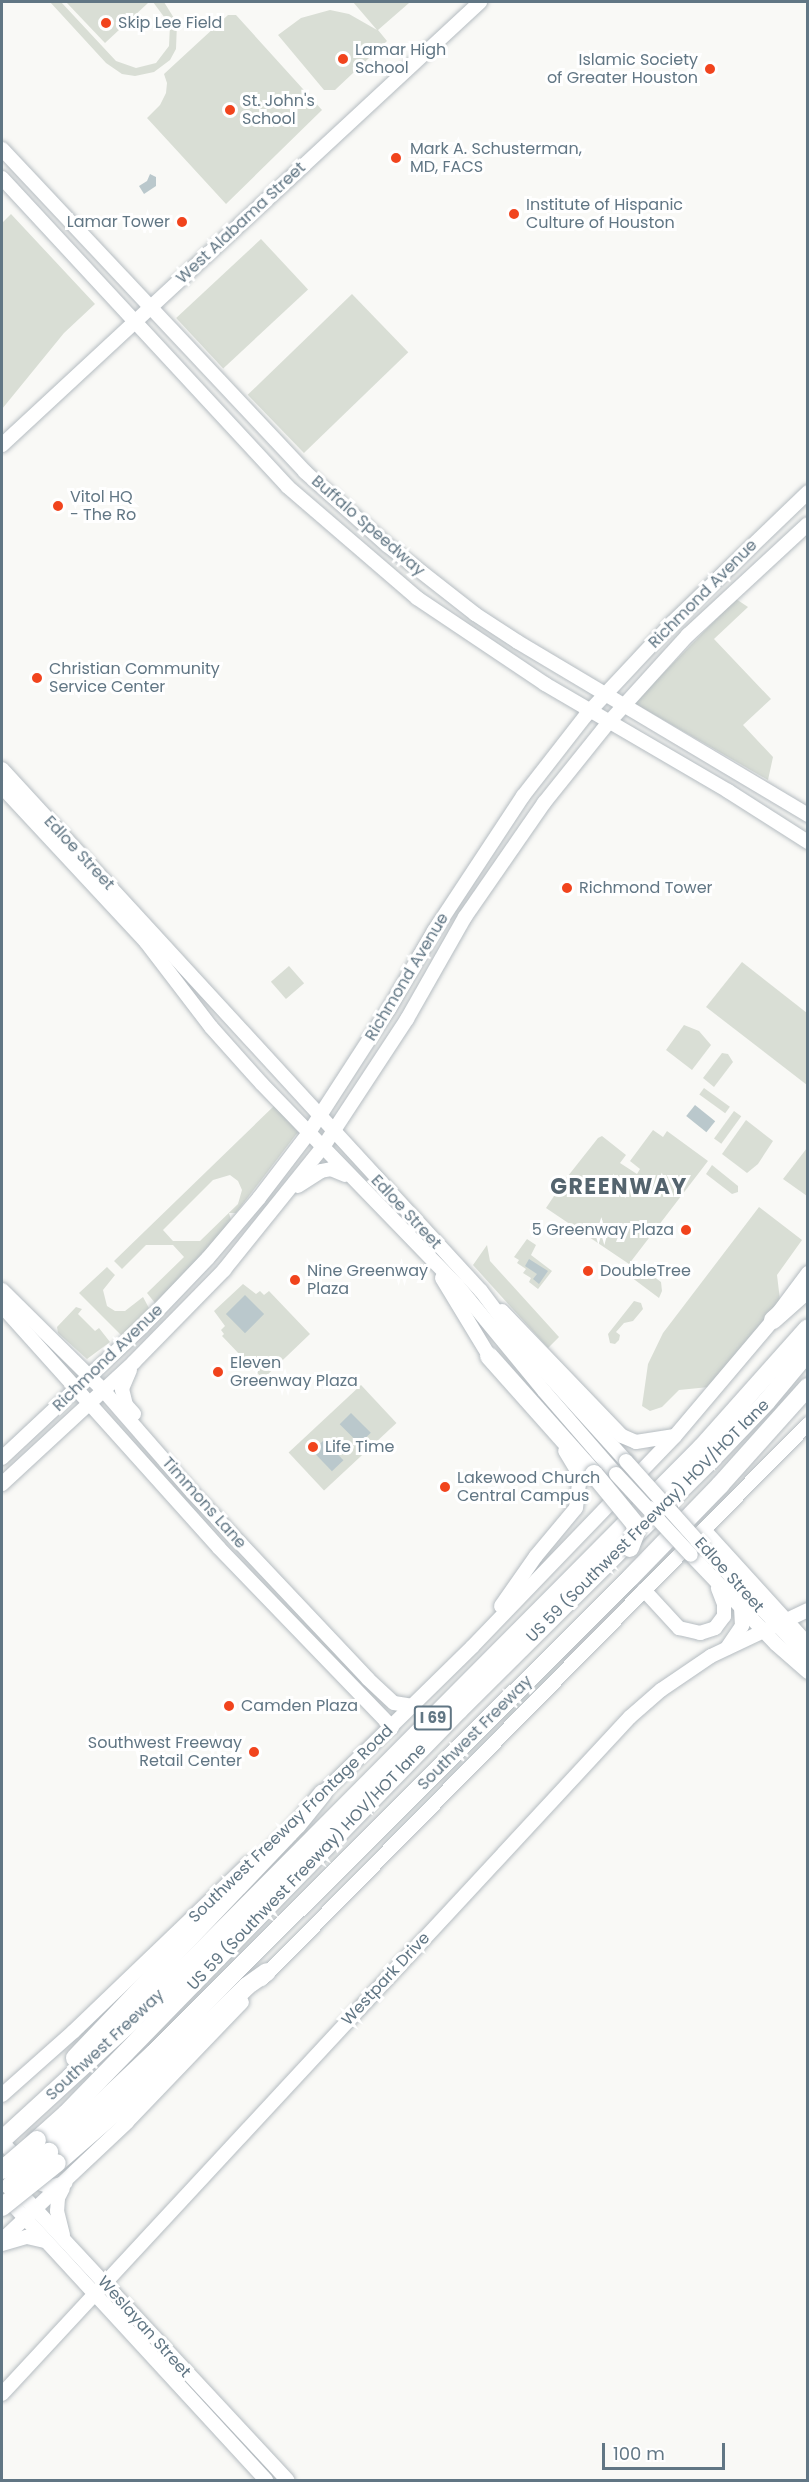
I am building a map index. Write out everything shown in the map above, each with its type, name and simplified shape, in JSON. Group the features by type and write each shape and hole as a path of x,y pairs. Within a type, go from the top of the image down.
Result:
{"highway":[{"path":"773,1320 807,1289"},
{"name":"Southwest Freeway","path":"2,2141 133,2020 702,1447 807,1328"},
{"name":"US 59 (Southwest Freeway) HOV/HOT lane","path":"2,2172 48,2152 66,2114 459,1710 709,1462 767,1401 807,1352"},
{"path":"489,1356 594,1474 635,1524 636,1532 630,1548"},
{"path":"255,1922 385,1796 630,1548 750,1425 807,1361"},
{"name":"Southwest Freeway","path":"2,2193 154,2053 631,1577 720,1485 807,1386"},
{"path":"48,2099 61,2073 297,1825 323,1793"},
{"path":"2,2208 48,2152 126,2103 247,1986 267,1972"}],"main road":[{"name":"West Alabama Street","path":"2,445 480,2"},
{"name":"Buffalo Speedway","path":"2,149 305,472 387,545 499,630 604,696 807,815"},
{"name":"Buffalo Speedway","path":"2,178 288,487 417,598 486,646 807,842"},
{"path":"50,231 65,217"},
{"path":"218,411 234,398"},
{"path":"288,487 305,472"},
{"name":"Richmond Avenue","path":"2,1458 142,1327 208,1258 260,1198 321,1115 389,1009 450,906 523,796 590,710 718,576 807,492"},
{"path":"777,522 793,538"},
{"name":"Richmond Avenue","path":"2,1484 134,1362 224,1270 286,1194 333,1131 407,1019 465,917 544,803 609,722 688,635 807,524"},
{"path":"486,646 499,630"},
{"path":"589,747 613,735 636,738"},
{"name":"Edloe Street","path":"2,769 77,860"},
{"name":"Edloe Street","path":"2,787 77,860 150,938 218,1003 321,1115 426,1252 663,1514 741,1607 776,1626 807,1672"},
{"path":"450,906 465,917"},
{"name":"Edloe Street","path":"150,938 203,1016 308,1134 349,1177 399,1215 481,1291 500,1320 569,1409"},
{"path":"203,1016 218,1003"},
{"path":"286,1194 321,1171 331,1169 349,1177"},
{"path":"426,1252 506,1384 570,1456 579,1484 576,1508 536,1556 472,1647"},
{"path":"208,1258 224,1270"},
{"name":"Southwest Freeway Frontage Road","path":"3,2093 74,2031 392,1727 472,1647 675,1436 773,1320 807,1273"},
{"path":"481,1291 507,1315 622,1436 636,1442 675,1436"},
{"name":"Timmons Lane","path":"4,1300 90,1376 159,1454 359,1669 394,1703 413,1706"},
{"name":"Timmons Lane","path":"4,1300 169,1493 392,1727"},
{"path":"134,1362 122,1389 124,1399 147,1431 159,1454"},
{"path":"2,2242 65,2183 252,1992 267,1972 705,1531 807,1424"},
{"path":"705,1531 776,1626 807,1644"},
{"path":"644,1590 679,1628 691,1633 705,1632 718,1624 725,1612 717,1576"},
{"name":"Edloe Street","path":"717,1576 776,1626 807,1657"},
{"path":"726,1649 742,1626 741,1607"},
{"name":"Westpark Drive","path":"2,2394 630,1717 679,1676 726,1649 807,1610"},
{"path":"287,1619 309,1633 347,1667 359,1669"},
{"path":"2,2141 42,2184 50,2187 65,2183"},
{"name":"Weslayan Street","path":"2,2172 287,2481"},
{"path":"65,2183 58,2198 57,2211 65,2240"},
{"name":"Weslayan Street","path":"2,2193 266,2481"},
{"path":"2,2242 27,2237 45,2241"}],"shaded area":[{"path":"50,2 61,2 116,61 136,68 156,63 169,46 170,25 153,2 164,2 177,23 176,49 170,60 154,72 135,76 122,74 106,63"},
{"name":"Skip Lee Field","path":"66,2 147,2 148,3 105,43"},
{"path":"353,2 409,3 378,30 387,41 335,90 324,90 278,35 301,18 330,10 349,14 377,30"},
{"path":"228,15 236,15 322,110 226,204 147,118 160,105 166,93 167,83 164,74"},
{"path":"150,174 156,177 156,186 144,194 139,186 147,181"},
{"path":"11,214 95,304 64,333 2,409 2,223"},
{"path":"261,239 308,289 223,369 176,318"},
{"path":"352,294 408,352 304,453 248,395"},
{"path":"736,599 748,607 714,639 771,699 743,725 773,757 768,780 634,703"},
{"path":"742,962 807,1013 807,1085 706,1007"},
{"path":"289,966 304,983 286,999 271,982"},
{"path":"684,1025 699,1031 711,1045 692,1070 666,1050"},
{"path":"722,1053 728,1054 733,1062 714,1087 703,1078"},
{"path":"704,1088 730,1107 725,1113 699,1094"},
{"path":"275,1105 298,1132 236,1213 229,1213 231,1220 200,1258 155,1303 147,1293 184,1257 173,1245 146,1245 122,1269 114,1261","holes":["230,1175 238,1181 242,1190 238,1204 200,1241 173,1241 163,1230 213,1180"]},
{"path":"695,1105 715,1121 706,1132 686,1116"},
{"path":"734,1111 741,1116 721,1144 714,1139"},
{"path":"746,1120 773,1141 758,1164 747,1173 722,1154"},
{"path":"653,1130 663,1137 667,1131 708,1161 629,1264 546,1208 564,1181 602,1136 626,1155 620,1163 637,1174 640,1169 630,1161"},
{"path":"807,1148 807,1196 783,1179"},
{"path":"712,1165 738,1186 738,1192 732,1194 706,1174"},
{"path":"759,1207 802,1240 777,1275 780,1300 709,1387 679,1390 662,1407 650,1411 642,1406 648,1364 663,1333"},
{"path":"527,1239 536,1245 531,1255 552,1271 538,1289 529,1282 531,1278 523,1273 526,1269 517,1263 519,1260 514,1257"},
{"path":"487,1245 490,1261 559,1337 548,1348 473,1265"},
{"path":"529,1259 548,1271 539,1284 533,1279 537,1274 525,1266"},
{"path":"638,1265 661,1282 662,1291 659,1298 631,1277 632,1273 626,1267"},
{"path":"107,1267 115,1275 103,1290 107,1306 115,1311 125,1311 143,1297 150,1310 122,1336 79,1293"},
{"path":"243,1284 256,1294 260,1291 264,1295 269,1291 310,1334 263,1379 222,1336 224,1334 221,1330 225,1326 214,1311"},
{"path":"245,1295 264,1314 245,1333 226,1314"},
{"path":"634,1301 641,1303 643,1309 633,1321 624,1323 616,1332 620,1335 619,1340 615,1344 610,1343 608,1334"},
{"path":"76,1307 82,1309 78,1314 95,1331 99,1328 110,1342 87,1359 58,1333 57,1327"},
{"path":"361,1385 396,1423 324,1491 289,1453"},
{"path":"351,1413 371,1433 359,1444 340,1424"},
{"path":"324,1440 343,1460 332,1471 312,1451"}],"place":[{"name":"Skip Lee Field","path":"106,23"},
{"name":"Lamar High School","path":"343,59"},
{"name":"Islamic Society of Greater Houston","path":"710,69"},
{"name":"St. John's School","path":"230,110"},
{"name":"Mark A. Schusterman, MD, FACS","path":"396,158"},
{"name":"Institute of Hispanic Culture of Houston","path":"514,214"},
{"name":"Lamar Tower","path":"182,222"},
{"name":"Vitol HQ - The Ro","path":"58,506"},
{"name":"Christian Community Service Center","path":"37,678"},
{"name":"Richmond Tower","path":"567,888"},
{"name":"5 Greenway Plaza","path":"686,1230"},
{"name":"DoubleTree","path":"588,1271"},
{"name":"Nine Greenway Plaza","path":"295,1280"},
{"name":"Eleven Greenway Plaza","path":"218,1372"},
{"name":"Life Time","path":"313,1447"},
{"name":"Lakewood Church Central Campus","path":"445,1487"},
{"name":"Camden Plaza","path":"229,1706"},
{"name":"Southwest Freeway Retail Center","path":"254,1752"}],"district":[{"name":"GREENWAY","path":"619,1187"}]}
